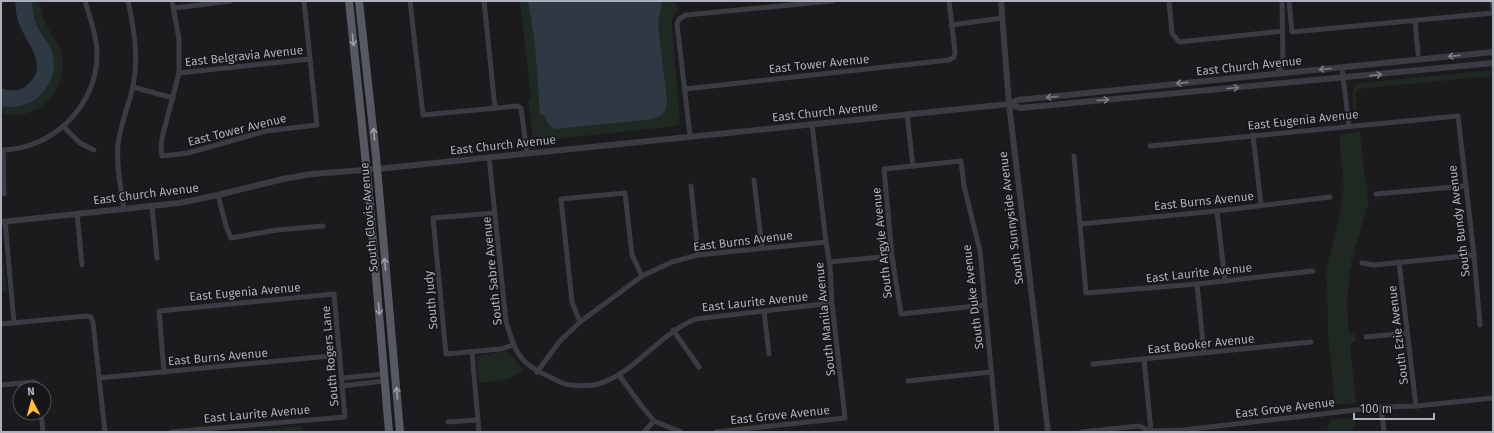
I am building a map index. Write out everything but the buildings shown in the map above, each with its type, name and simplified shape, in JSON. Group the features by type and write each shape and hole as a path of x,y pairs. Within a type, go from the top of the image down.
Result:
{"main road":[{"name":"South Clovis Avenue","path":"349,1 367,170 389,432"},
{"name":"South Clovis Avenue","path":"359,1 377,169 400,432"}],"street":[{"path":"4,194 2,150 37,144 51,136 73,117 85,100 92,84 97,63 96,39 85,1"},
{"path":"124,209 118,167 118,145 122,122 136,72 136,44 128,1"},
{"path":"133,87 173,98 180,73 179,39 172,1"},
{"path":"174,8 231,1"},
{"path":"304,1 310,59"},
{"path":"410,1 422,115 517,106 521,108 526,154"},
{"path":"484,1 495,108"},
{"path":"690,136 677,24 679,19 686,15 832,1"},
{"path":"949,1 952,25 1002,18"},
{"name":"South Sunnyside Avenue","path":"1000,1 1009,104 1048,432"},
{"path":"1169,1 1172,33 1180,42 1283,31"},
{"path":"1278,84 1277,74 1283,64 1282,1"},
{"path":"1289,1 1292,32 1493,13"},
{"path":"1492,1 1493,9"},
{"path":"1415,21 1418,54"},
{"name":"East Tower Avenue","path":"685,89 949,60 954,57 955,52 952,25"},
{"name":"East Church Avenue","path":"3,221 179,203 218,195 283,178 312,174 526,154 1009,104 1018,100 1493,52"},
{"name":"East Belgravia Avenue","path":"180,73 310,59"},
{"name":"East Tower Avenue","path":"173,98 162,138 162,156 188,153 266,131 298,126 317,125 310,59"},
{"name":"East Church Avenue","path":"1009,104 1020,108 1493,63"},
{"path":"1342,68 1349,126"},
{"path":"907,114 913,166"},
{"name":"East Eugenia Avenue","path":"1150,146 1458,116"},
{"name":"South Bundy Avenue","path":"1458,116 1474,255 1480,324"},
{"name":"South Manila Avenue","path":"812,124 829,262 845,418"},
{"path":"63,126 80,143 94,150"},
{"path":"1253,135 1261,205"},
{"path":"1074,156 1080,224"},
{"name":"South Sabre Avenue","path":"488,157 506,321 513,345 522,360 537,372"},
{"name":"South Duke Avenue","path":"913,166 961,161 964,186 980,252 997,432"},
{"name":"South Argyle Avenue","path":"913,166 884,169 892,256 901,314 985,305"},
{"path":"754,180 762,248"},
{"path":"690,186 698,255"},
{"path":"1376,194 1465,186"},
{"path":"580,322 572,302 561,199 625,193 632,255 642,276"},
{"path":"218,195 226,226 231,238 276,230 323,226"},
{"name":"East Burns Avenue","path":"1080,224 1217,211 1330,197"},
{"path":"152,206 157,258"},
{"path":"1217,211 1225,281"},
{"path":"77,213 82,265"},
{"name":"South Judy","path":"472,352 446,354 433,218 495,213"},
{"path":"3,221 14,323"},
{"name":"East Laurite Avenue","path":"1080,224 1086,293 1197,284 1313,271"},
{"name":"East Burns Avenue","path":"537,372 560,341 580,322 642,276 672,262 698,255 826,242"},
{"path":"1362,263 1374,265 1474,255"},
{"path":"829,262 892,256"},
{"name":"South Ezie Avenue","path":"1399,262 1416,406"},
{"path":"1197,284 1204,353"},
{"name":"East Eugenia Avenue","path":"164,372 158,311 334,294"},
{"name":"South Rogers Lane","path":"334,294 345,417"},
{"name":"East Laurite Avenue","path":"537,372 569,385 597,385 619,375 673,330 696,318 832,303"},
{"path":"764,310 769,354"},
{"path":"1,324 86,316 91,318 93,322 105,432"},
{"path":"673,330 699,367"},
{"path":"1366,337 1407,333"},
{"name":"East Booker Avenue","path":"1093,364 1311,342"},
{"path":"479,432 472,352 501,349 513,345"},
{"name":"East Burns Avenue","path":"99,378 340,355"},
{"path":"1144,360 1150,432"},
{"path":"908,381 991,372"},
{"path":"619,375 654,421 681,432"},
{"path":"342,378 384,378"},
{"path":"342,386 384,378"},
{"path":"1,385 12,384"},
{"name":"East Grove Avenue","path":"1081,432 1139,426 1150,432 1183,431 1381,407 1416,406 1493,398"},
{"path":"1381,407 1384,432"},
{"name":"East Laurite Avenue","path":"170,432 345,417"},
{"name":"East Grove Avenue","path":"716,432 845,418"},
{"path":"448,422 477,420"},
{"path":"42,421 43,432"},
{"path":"644,432 654,421"}],"shaded area":[{"path":"15,1 32,1 37,25 50,46 53,56 54,70 46,89 36,99 20,106 6,107 1,106 1,88 7,90 19,90 25,87 33,79 37,64 32,49 19,23 16,14"},
{"path":"32,1 39,1 47,27 60,48 63,64 60,80 48,101 37,109 17,115 1,113 1,106 20,106 36,99 46,89 54,70 53,56 50,46 37,25"},
{"path":"520,1 676,1 677,12 673,17 672,23 680,123 678,126 537,141 533,137 528,99 531,99"},
{"path":"528,1 662,1 658,26 667,99 664,112 652,119 556,129 549,125 544,115 540,114 535,43"},
{"path":"1493,70 1493,76 1358,89 1355,92 1358,120 1356,117 1353,92 1355,85 1358,83"},
{"path":"1360,132 1366,186 1368,187 1366,195 1369,202 1354,251 1355,253 1351,260 1352,267 1350,268 1347,302 1349,333 1355,334 1356,341 1350,344 1356,403 1333,405 1334,396 1328,334 1327,279 1325,277 1327,272 1326,267 1328,266 1341,208 1340,206 1343,198 1341,192 1344,189 1339,134"},
{"path":"1,239 7,292 1,292"},
{"path":"506,351 524,371 506,380 479,383 477,357"},
{"path":"1356,418 1352,432 1326,432 1330,420"},
{"path":"302,426 303,432 237,432"}]}
